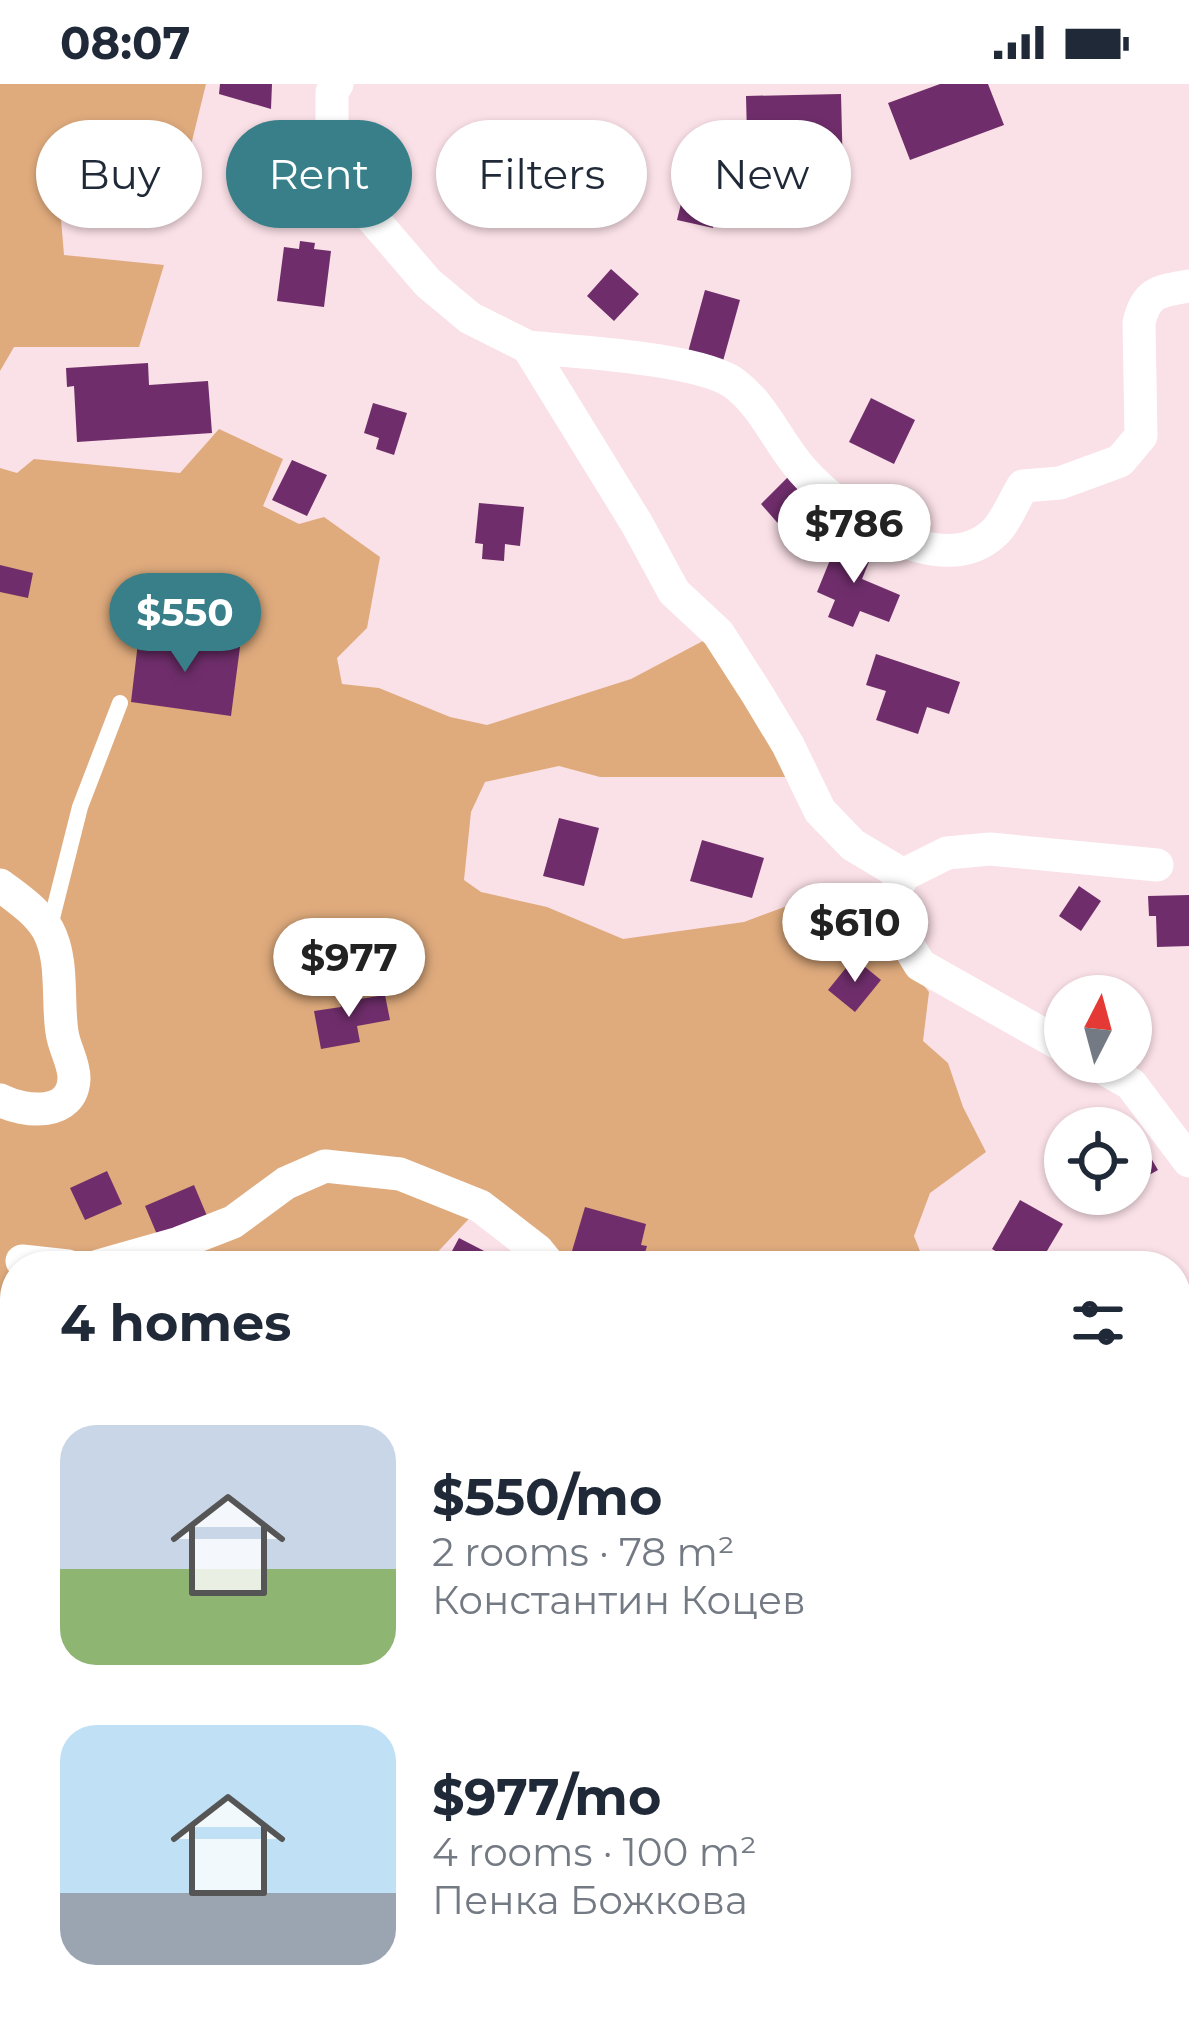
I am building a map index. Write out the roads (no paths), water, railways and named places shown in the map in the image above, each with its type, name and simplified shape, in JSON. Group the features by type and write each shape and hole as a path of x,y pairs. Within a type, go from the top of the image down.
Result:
{"street":[{"path":"337,84 332,92 332,138 336,165 349,191 428,283 470,318 528,346 681,364 732,381 759,408 803,472 855,516 899,541 941,552 966,550 995,532 1023,486 1060,483 1120,461 1141,436 1138,323 1142,308 1158,291 1189,286"},
{"path":"528,346 674,592 718,633 756,692 820,811 853,845 903,875"},
{"path":"1044,1035 920,965 892,919 893,897 903,875 947,853 990,849 1157,865"},
{"path":"0,885 26,904 49,932 57,966 62,1035 74,1083 55,1107 25,1109 0,1100"},
{"path":"1129,1083 1189,1160"},
{"path":"151,1251 233,1222 286,1183 325,1166 400,1174 480,1206 538,1251"}],"lane":[{"path":"49,932 80,807 120,703"}]}
